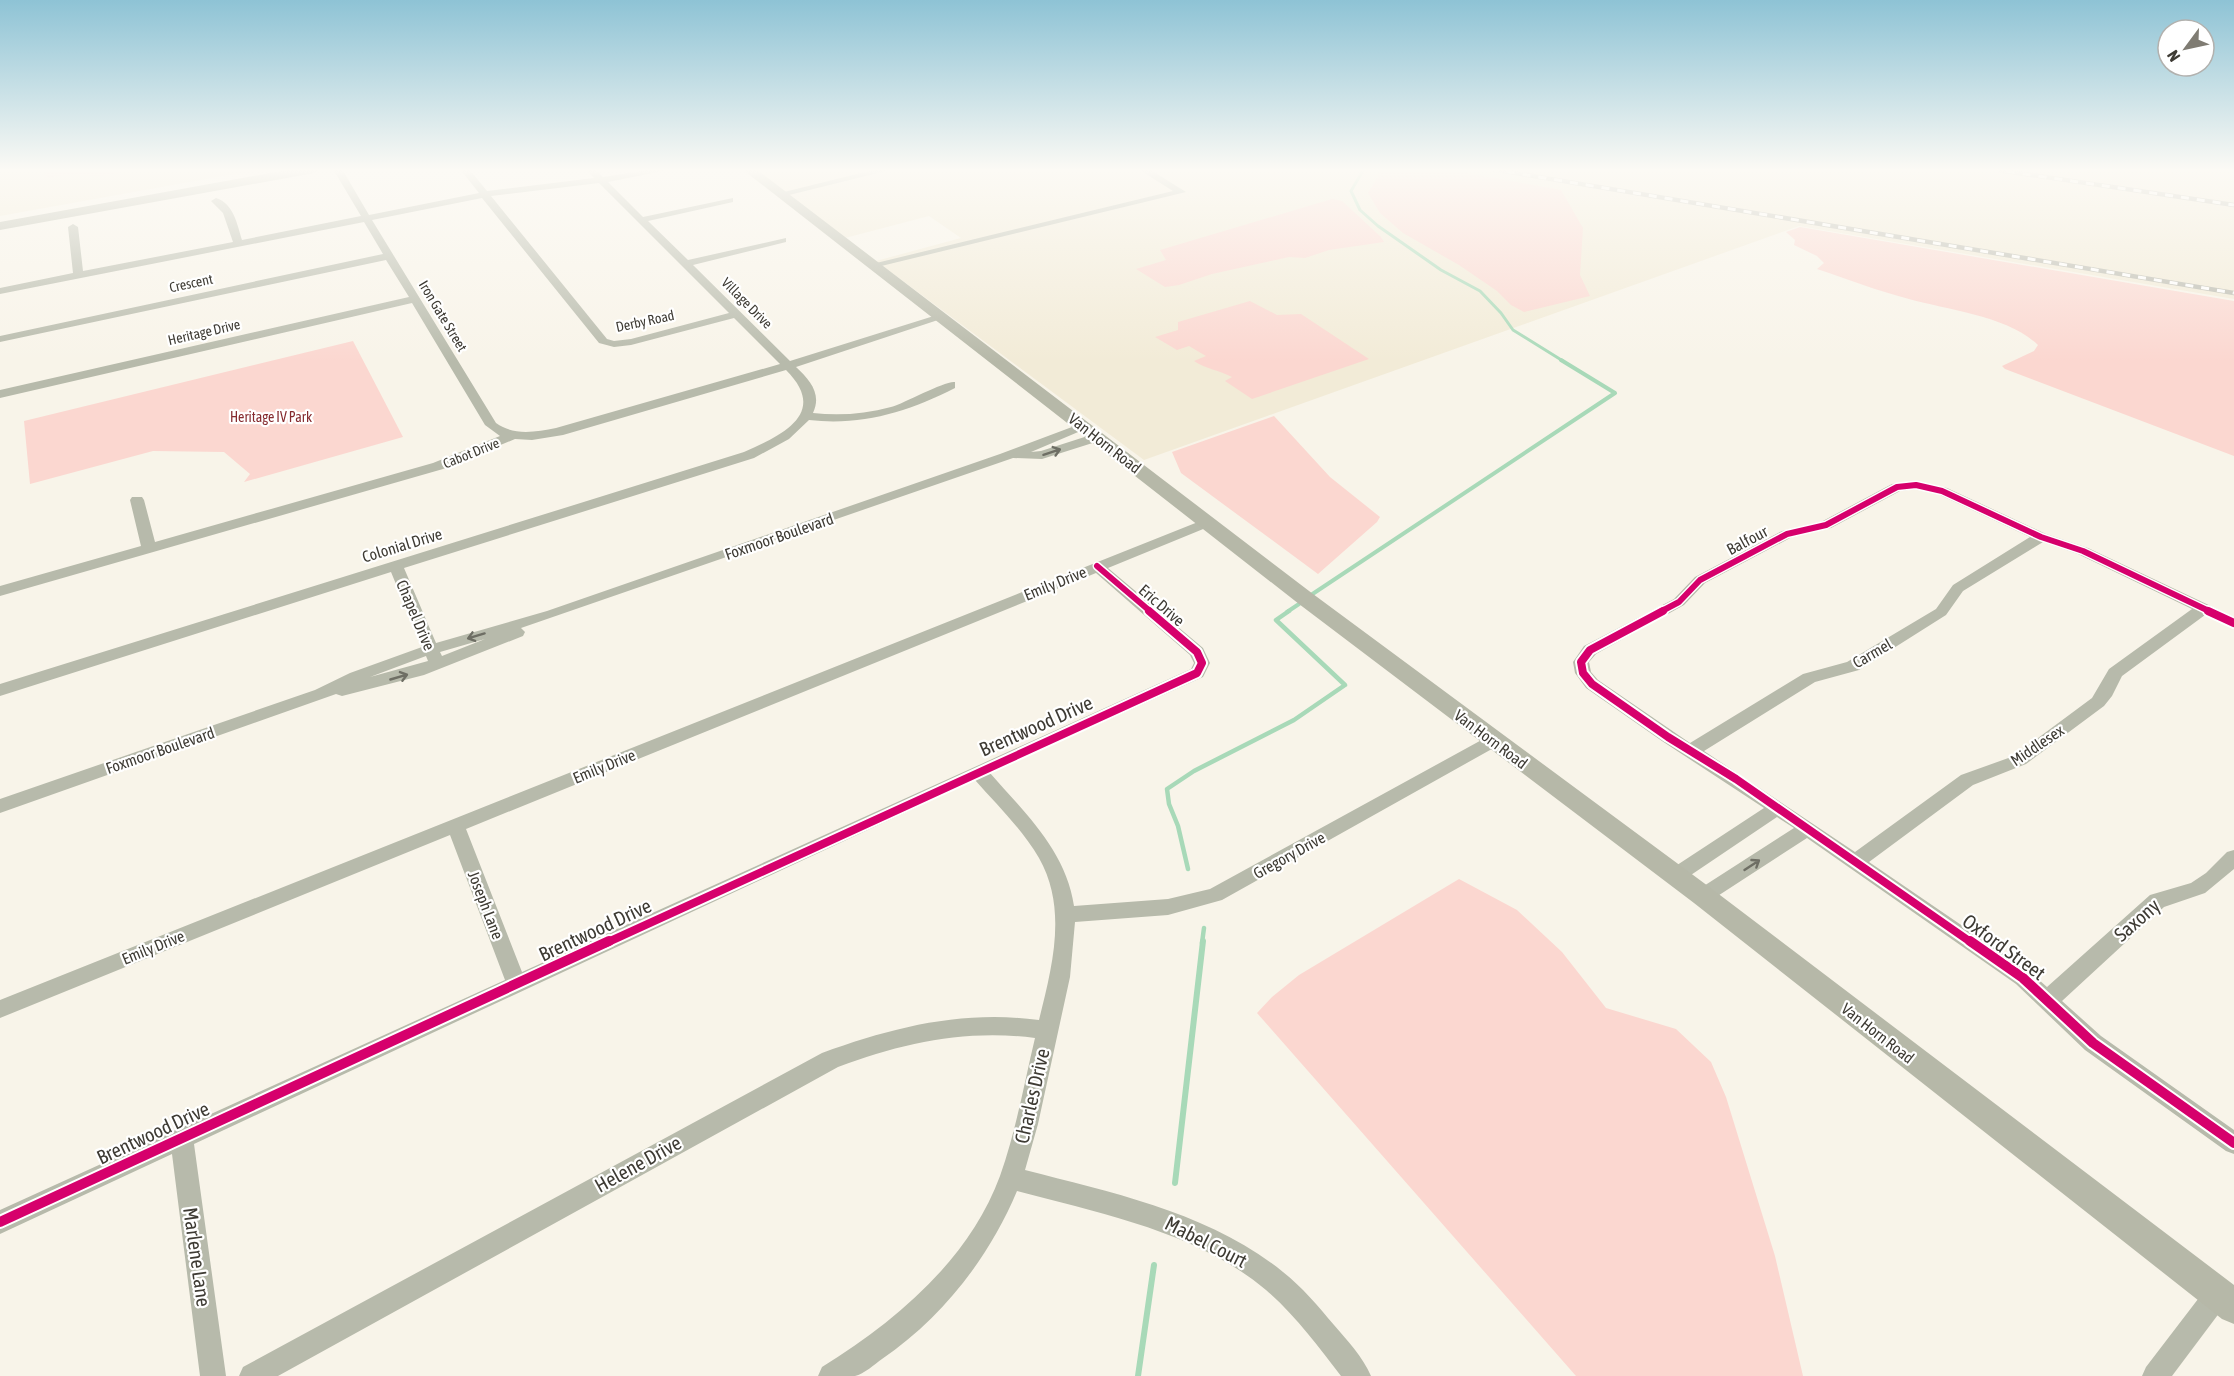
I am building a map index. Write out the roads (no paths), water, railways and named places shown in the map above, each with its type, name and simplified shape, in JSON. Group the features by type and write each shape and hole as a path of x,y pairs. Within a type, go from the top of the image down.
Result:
{"main road":[{"name":"Van Horn Road","path":"832,233 1493,741 1703,896 2226,1301"}],"street":[{"path":"74,233 78,275"},
{"path":"235,233 238,243"},
{"path":"0,291 288,233"},
{"name":"Iron Gate Street","path":"375,233 491,425 497,431 514,435"},
{"name":"Derby Road","path":"515,233 603,341 614,344 631,342 736,314"},
{"name":"Village Drive","path":"655,233 804,381 810,391 810,404 805,416"},
{"path":"873,265 1007,233"},
{"path":"686,264 782,240"},
{"name":"Crescent","path":"0,339 389,256"},
{"name":"Heritage Drive","path":"0,394 415,299"},
{"name":"Cabot Drive","path":"0,591 438,466 514,435 558,432 789,365 941,317"},
{"path":"805,416 840,419 878,416 922,401 951,386"},
{"name":"Colonial Drive","path":"0,690 749,455 784,437 805,416"},
{"name":"Foxmoor Boulevard","path":"0,806 321,694 376,668 430,649 552,614 1005,457 1042,455 1090,432"},
{"name":"Balfour","path":"1807,829 1592,684 1581,668 1583,656 1679,602 1700,580 1787,534 1826,525 1900,486 1916,485 1942,491 2042,537 2083,551 2204,608"},
{"path":"137,500 149,549"},
{"name":"Emily Drive","path":"0,1009 1208,522"},
{"name":"Carmel","path":"1690,751 1809,678 1853,666 1863,660 1941,612 1958,588 2042,537"},
{"name":"Chapel Drive","path":"396,566 437,665"},
{"name":"Eric Drive","path":"1097,566 1197,652 1202,659 1201,666"},
{"path":"2204,608 2234,623"},
{"name":"Middlesex","path":"1855,862 1967,780 2020,760 2098,702 2104,696 2115,673 2204,608"},
{"name":"Foxmoor Boulevard","path":"321,694 379,682 437,665 513,634 552,614"},
{"name":"Brentwood Drive","path":"0,1222 1159,688 1191,677 1201,666"},
{"name":"Gregory Drive","path":"1066,915 1168,907 1215,895 1493,741"},
{"name":"Charles Drive","path":"831,1376 886,1340 929,1301 976,1246 996,1213 1011,1178 1022,1142 1063,962 1066,915 1059,882 1045,853 978,771"},
{"path":"1676,876 1778,808"},
{"name":"Joseph Lane","path":"456,826 517,985"},
{"path":"1703,896 1807,829"},
{"name":"Oxford Street","path":"1807,829 2023,978 2093,1043 2234,1143"},
{"name":"Saxony","path":"2048,999 2157,901 2167,895 2195,889 2207,883 2234,857"},
{"name":"Helene Drive","path":"252,1376 830,1060 896,1036 940,1027 968,1024 1047,1030"},
{"name":"Marlene Lane","path":"182,1138 213,1376"},
{"name":"Mabel Court","path":"1011,1178 1165,1220 1221,1245 1275,1282 1323,1333 1358,1376"},
{"path":"2155,1376 2226,1301"}],"waterway":[{"path":"1388,233 1441,270 1480,291 1501,313 1513,330 1563,361"},
{"path":"1308,597 1615,393 1561,360"},
{"path":"1287,612 1299,604"},
{"path":"1188,869 1178,826 1169,804 1167,789 1194,771 1294,720 1345,685 1276,620 1289,611"},
{"path":"1202,943 1204,928"},
{"path":"1175,1183 1203,941"},
{"path":"1138,1376 1154,1265"}],"railway":[{"path":"1876,233 2234,293"}],"park label":[{"name":"Heritage IV Park","path":"271,417"}]}
